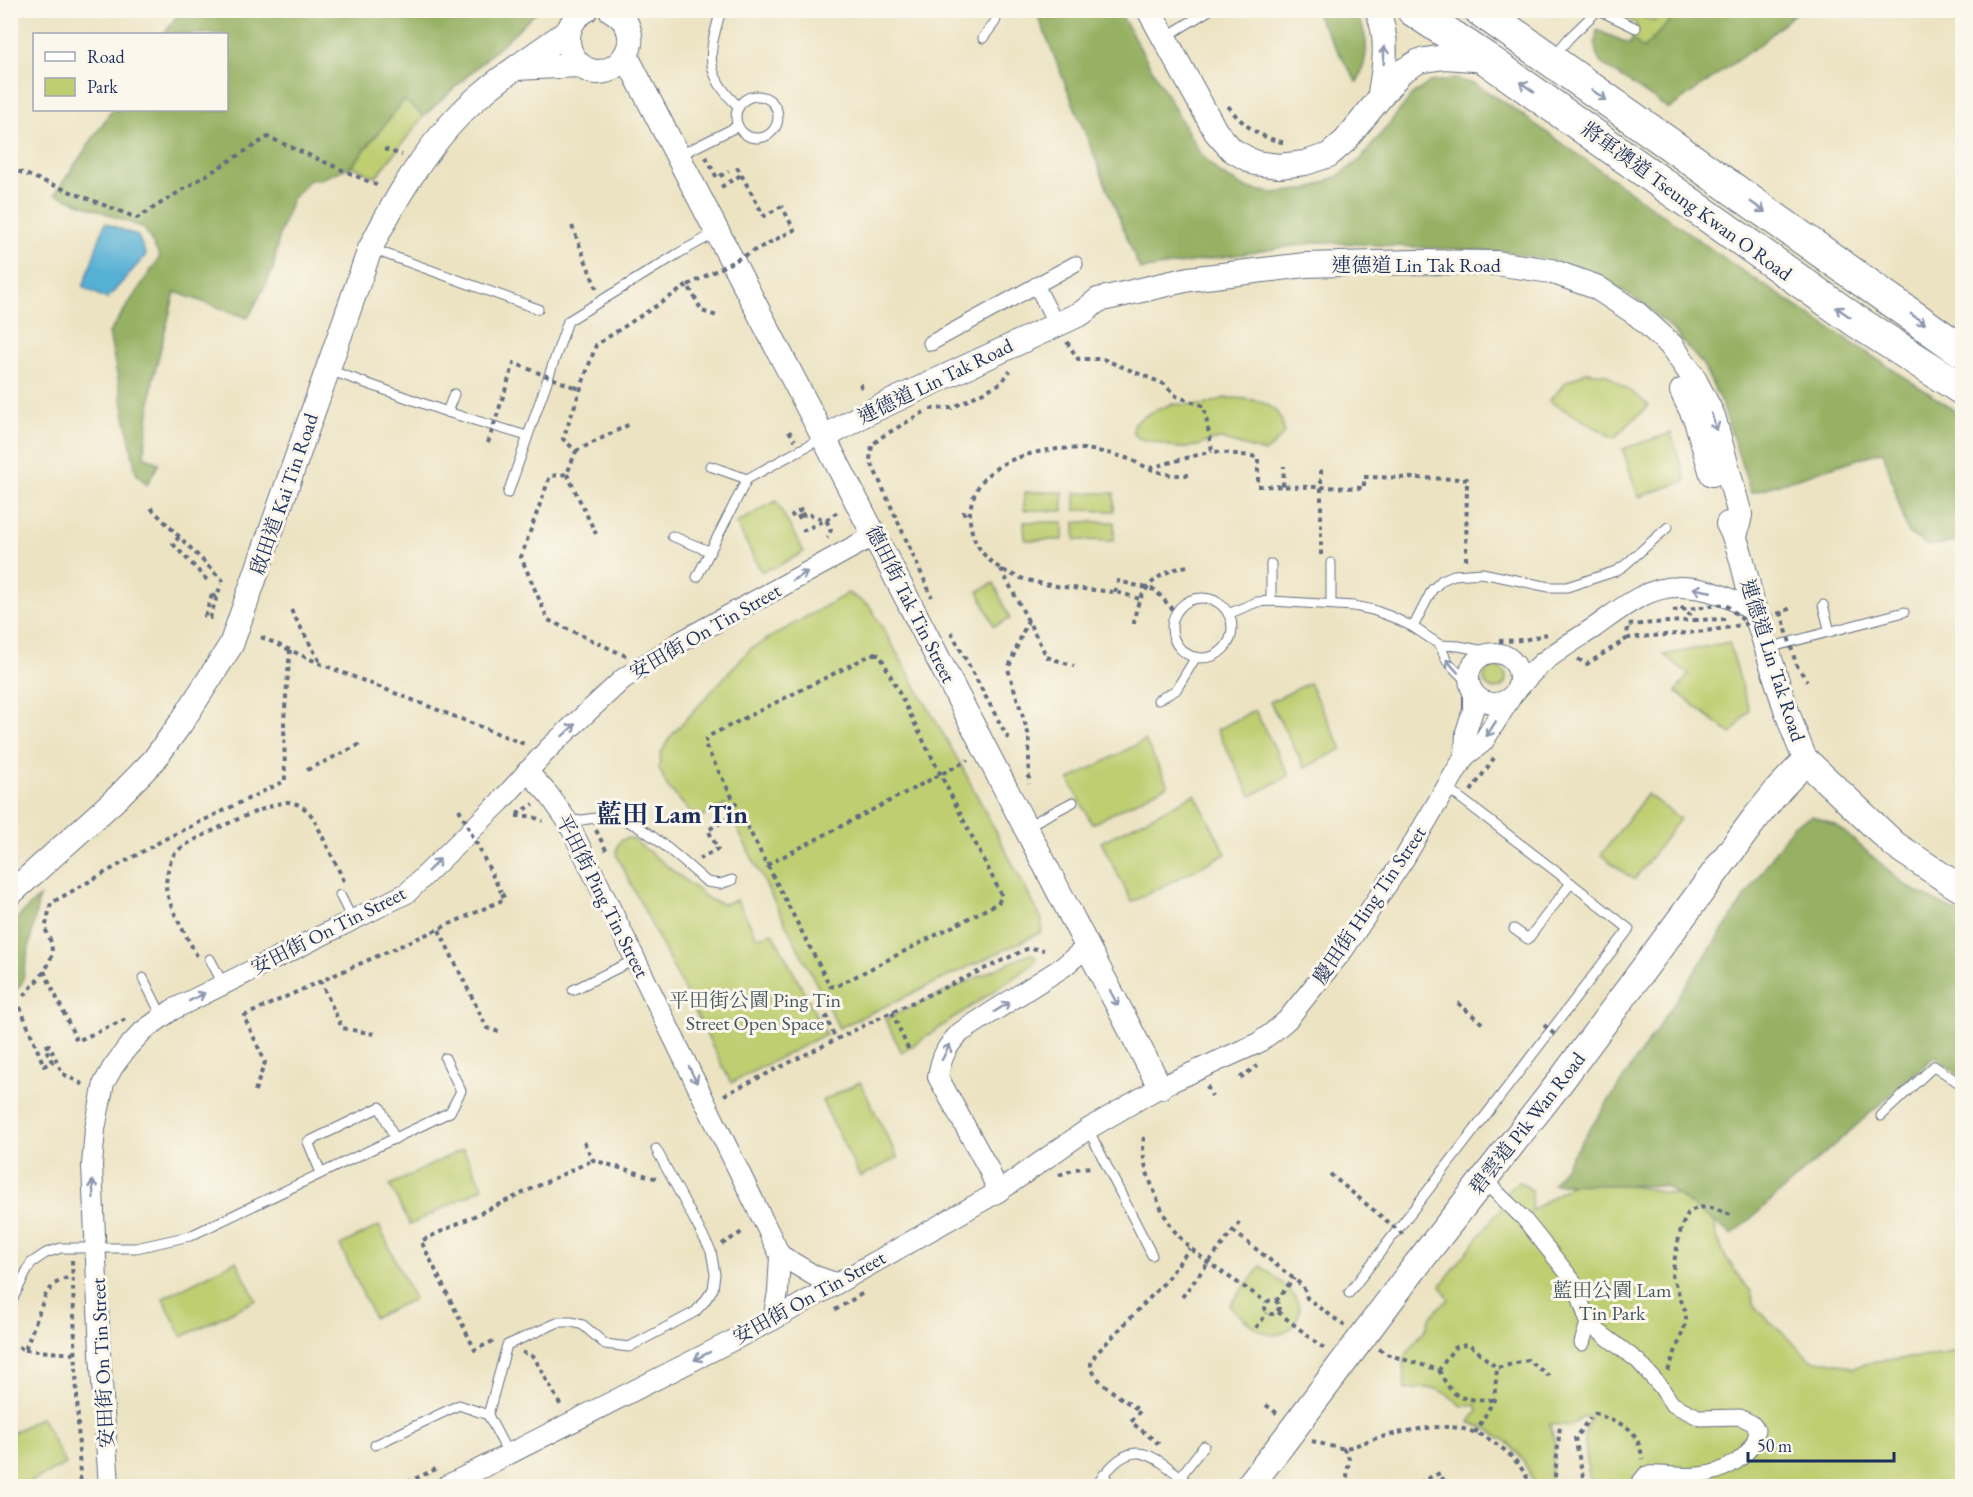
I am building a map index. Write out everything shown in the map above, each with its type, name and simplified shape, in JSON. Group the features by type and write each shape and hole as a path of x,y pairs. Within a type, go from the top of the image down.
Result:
{"highway":[{"name":"將軍澳道 Tseung Kwan O Road","path":"1413,10 1488,60 1776,266 1962,389"},
{"name":"將軍澳道 Tseung Kwan O Road","path":"1480,10 1962,351"}],"main road":[{"name":"連德道 Lin Tak Road","path":"1806,761 1895,844 1962,889"},
{"name":"碧雲道 Pik Wan Road","path":"1249,1486 1415,1267 1554,1090 1754,820 1806,761"}],"street":[{"name":"啟田道 Kai Tin Road","path":"10,894 117,798 154,760 181,723 231,645 370,249 417,165 462,112 488,89 568,31 578,16 586,10"},
{"path":"1149,10 1216,132 1232,150 1255,163 1279,166 1305,163 1329,155 1345,141 1401,72 1419,61 1444,57 1488,60"},
{"path":"1377,10 1383,31 1385,51 1378,101"},
{"path":"568,31 568,44 572,55 580,65 596,71 620,62 630,46 630,35 627,25 618,12"},
{"name":"德田街 Tak Tin Street","path":"620,62 660,122 678,156 1160,1087"},
{"path":"516,68 580,65"},
{"name":"連德道 Lin Tak Road","path":"823,438 865,414 1059,329 1098,300 1189,279 1305,265 1415,262 1495,263 1551,272 1596,287 1637,314 1671,345 1692,375 1713,416 1740,515 1735,537 1746,618 1768,648 1795,736 1806,761"},
{"path":"931,343 1076,264"},
{"path":"1036,285 1059,329"},
{"name":"安田街 On Tin Street","path":"109,1486 100,1353 92,1165 94,1129 104,1083 127,1048 160,1010 223,984 407,893 500,802 527,771 623,679 680,642 875,535"},
{"name":"慶田街 Hing Tin Street","path":"1160,1087 1258,1043 1287,1020 1344,949 1404,859 1465,756 1483,742 1514,694 1540,665 1565,646 1651,592 1675,587 1702,589 1729,597 1746,618"},
{"path":"1471,688 1478,698 1491,703 1499,702 1514,694 1520,678 1515,663 1492,647"},
{"name":"慶田街 Hing Tin Street","path":"1465,756 1466,732 1473,710 1471,668 1475,661 1492,647"},
{"name":"平田街 Ping Tin Street","path":"527,771 549,795 568,822 780,1255 778,1292 772,1320"},
{"path":"998,1192 988,1168 938,1077 942,1058 952,1041 962,1032 1063,967 1088,946"},
{"name":"安田街 On Tin Street","path":"446,1486 772,1320 998,1192 1088,1129 1160,1087"},
{"path":"1484,1180 1524,1219 1575,1283 1588,1323 1638,1361 1661,1387 1672,1404 1700,1418 1740,1417 1752,1423 1757,1429 1754,1445 1733,1465 1700,1476 1647,1474 1636,1486"},
{"path":"780,1255 815,1276 835,1283"},
{"path":"1582,1342 1588,1323"}],"lane":[{"path":"721,10 710,59 712,68 727,96 739,107"},
{"path":"983,38 995,22 999,10"},
{"path":"1551,61 1569,38 1598,10 1636,28"},
{"path":"1164,38 1208,11"},
{"path":"763,97 774,104 779,117 774,130 763,138 744,134 736,118 739,107 749,98 763,97"},
{"path":"678,156 738,126"},
{"path":"508,493 568,321 717,232"},
{"path":"370,249 538,309"},
{"path":"327,369 447,412 527,436"},
{"path":"447,412 454,394"},
{"path":"697,577 747,479 823,438"},
{"path":"710,466 747,479"},
{"path":"1413,627 1431,590 1448,577 1466,573 1482,573 1549,587 1567,587 1617,571 1668,527"},
{"path":"672,536 709,551"},
{"path":"1331,563 1331,604"},
{"path":"1271,564 1271,601"},
{"path":"1206,598 1215,601 1228,614 1231,623 1232,633 1223,650 1215,656 1205,658 1187,654 1175,640 1172,631 1176,613 1189,601 1206,598"},
{"path":"1228,614 1257,602 1271,601 1373,609 1413,627 1440,645 1492,647"},
{"path":"1823,605 1830,632"},
{"path":"1768,648 1904,612"},
{"path":"1440,645 1447,661 1471,688"},
{"path":"1158,700 1176,690 1196,657"},
{"path":"1349,1293 1629,929 1446,787"},
{"path":"1026,827 1072,802"},
{"path":"568,822 606,817 621,819 639,826 707,882 720,884 732,880"},
{"path":"1514,929 1528,939 1571,884"},
{"path":"345,894 352,920"},
{"path":"210,959 223,984"},
{"path":"573,990 636,959"},
{"path":"143,978 160,1010"},
{"path":"10,1304 31,1263 46,1253 61,1248 136,1248 190,1236 450,1112 461,1090 445,1058"},
{"path":"1881,1116 1934,1066 1962,1085"},
{"path":"321,1173 308,1142 380,1107 394,1139"},
{"path":"1088,1129 1152,1255"},
{"path":"509,1455 488,1415 507,1345 560,1322 572,1322 583,1325 605,1344 629,1347 694,1312 713,1289 715,1274 711,1251 656,1149"},
{"path":"375,1445 459,1405 488,1415"},
{"path":"1180,1477 1204,1446"},
{"path":"1096,1486 1111,1465 1122,1457 1135,1453 1149,1454 1192,1486"},
{"path":"1104,1474 1110,1486"}],"path":[{"path":"1227,104 1248,127 1266,138 1285,143 1292,142"},
{"path":"11,168 137,218 268,137 382,188"},
{"path":"384,149 403,156"},
{"path":"576,451 563,439 596,345 688,285 794,230 782,206 764,216 737,167"},
{"path":"717,178 729,171"},
{"path":"721,187 742,175"},
{"path":"572,226 597,292 589,296"},
{"path":"688,285 702,311 718,316"},
{"path":"1059,329 1078,359 1103,359 1164,384 1176,396 1204,406 1212,451"},
{"path":"488,443 514,363 581,389"},
{"path":"936,605 870,459 872,445 883,436 930,409 952,408 1001,383 1014,366"},
{"path":"596,534 567,474 576,451 632,423"},
{"path":"1140,599 1115,592 1040,584 1001,568 982,552 975,542 969,512 975,493 981,482 1000,465 1034,453 1069,449 1105,452 1173,475 1191,475"},
{"path":"1149,468 1212,451 1258,457 1258,486 1364,488 1364,477 1467,479 1466,573"},
{"path":"1283,486 1284,466"},
{"path":"1322,467 1321,563 1331,563"},
{"path":"567,474 550,476 522,557 548,620 627,656"},
{"path":"152,508 223,583 210,618 205,616 212,595 219,598"},
{"path":"962,513 969,512"},
{"path":"803,516 805,513 826,520 831,529 829,537 821,542"},
{"path":"802,531 834,515"},
{"path":"179,537 173,544 208,581"},
{"path":"1134,624 1134,615 1140,599 1151,582 1159,576 1188,566"},
{"path":"1001,568 1047,657 1074,666"},
{"path":"1115,592 1118,581 1155,590 1176,613"},
{"path":"1696,620 1679,605 1671,609 1725,604 1746,618"},
{"path":"1628,638 1627,626 1746,618 1782,612 1793,607"},
{"path":"291,610 321,664"},
{"path":"1782,612 1796,664 1807,681"},
{"path":"1593,660 1628,638 1724,629 1746,618"},
{"path":"1028,620 1008,669 1029,736 1029,784"},
{"path":"948,626 1010,742"},
{"path":"1492,647 1555,632"},
{"path":"261,637 321,664 534,747"},
{"path":"24,996 50,965 53,956 50,937 45,929 51,903 165,839 285,781 284,720 290,650"},
{"path":"875,653 880,655 1002,896 998,903 835,987 830,986 767,865 704,743 709,736 875,653"},
{"path":"307,770 363,743"},
{"path":"767,865 964,763"},
{"path":"198,957 166,895 168,869 176,852 188,844 263,808 287,801 308,810 314,819 345,894"},
{"path":"255,1091 265,1062 244,1016 505,899 459,809"},
{"path":"513,816 531,816 548,823"},
{"path":"591,819 606,850"},
{"path":"697,860 718,849 708,830 727,819"},
{"path":"475,848 483,841"},
{"path":"439,930 487,1028 502,1033"},
{"path":"724,1095 892,1012 1029,948 1044,950"},
{"path":"44,971 78,1041 160,1010"},
{"path":"320,980 342,1028 374,1034"},
{"path":"1458,1003 1484,1026"},
{"path":"20,1007 44,1066 52,1062 45,1047 49,1045 63,1074 89,1087"},
{"path":"892,1012 910,1053"},
{"path":"829,1016 826,1018 836,1039"},
{"path":"1544,1025 1554,1035"},
{"path":"1144,1137 1142,1147 1147,1174 1158,1201 1176,1233 1190,1248 1266,1302"},
{"path":"584,1142 593,1160"},
{"path":"561,1406 534,1357 496,1340 475,1350 422,1241 593,1160 676,1185"},
{"path":"1330,1174 1406,1237"},
{"path":"1661,1387 1686,1323 1686,1313 1672,1276 1681,1228 1688,1213 1698,1207 1712,1208 1731,1215"},
{"path":"1182,1297 1242,1220"},
{"path":"711,1251 744,1231"},
{"path":"1233,1231 1304,1286 1307,1298 1346,1326"},
{"path":"71,1248 74,1354 82,1486"},
{"path":"1189,1464 1131,1422 1140,1411 1101,1382 1093,1372 1091,1364 1095,1355 1164,1283 1190,1248"},
{"path":"25,1350 45,1296 54,1284 72,1276"},
{"path":"1276,1301 1294,1278"},
{"path":"1270,1299 1276,1301 1279,1305 1278,1312 1271,1314 1267,1312 1264,1309 1266,1302 1270,1299"},
{"path":"1256,1328 1267,1312"},
{"path":"1278,1312 1328,1352"},
{"path":"10,1343 25,1350 74,1354"},
{"path":"1371,1343 1386,1354 1438,1370 1447,1388 1462,1399 1494,1400"},
{"path":"1438,1370 1454,1348 1469,1344 1497,1368"},
{"path":"1497,1368 1528,1360 1549,1376"},
{"path":"1475,1433 1494,1400 1497,1368"},
{"path":"1594,1412 1629,1427 1638,1441 1647,1474"},
{"path":"1585,1486 1575,1438 1590,1418"},
{"path":"1554,1486 1560,1425"},
{"path":"1346,1486 1349,1458 1343,1448 1414,1430 1450,1427 1488,1438 1518,1464 1531,1486"},
{"path":"1411,1486 1440,1473 1446,1486"}],"green space":[{"path":"180,11 538,11 424,116 404,100 352,166 321,179 309,180 292,199 279,236 273,270 248,318 175,292 153,379 144,456 159,463 147,485 136,473 109,333 160,257 144,228 55,194 111,111 228,111 228,33 165,33"},
{"path":"1036,11 1119,11 1200,153 1219,173 1246,188 1273,193 1310,189 1338,176 1361,159 1412,95 1430,82 1455,79 1475,84 1507,104 1741,270 1962,415 1962,541 1928,546 1908,533 1883,451 1751,493 1723,407 1703,365 1668,325 1632,296 1574,266 1507,252 1319,242 1140,270"},
{"path":"1314,11 1353,11 1359,20 1365,37 1366,55 1357,83"},
{"path":"1633,11 1633,14 1654,21 1664,11 1680,11 1643,49 1632,39 1637,24 1624,17 1621,12"},
{"path":"1680,11 1798,11 1763,42 1669,109 1602,64 1595,48 1597,30 1630,44 1632,39 1643,49"},
{"path":"404,100 424,116 376,177 352,166"},
{"path":"1586,372 1606,374 1649,405 1614,438 1549,401 1566,382"},
{"path":"1225,398 1255,400 1272,407 1282,422 1284,433 1274,445 1264,452 1221,439 1198,446 1178,448 1138,438 1133,432 1134,423 1171,404 1204,405"},
{"path":"1671,433 1686,481 1638,497 1623,449"},
{"path":"1024,492 1063,492 1063,511 1024,510"},
{"path":"1075,493 1114,493 1114,511 1075,510"},
{"path":"776,501 804,552 776,567 761,571 736,523"},
{"path":"1024,522 1063,522 1063,540 1025,540"},
{"path":"1075,522 1114,522 1114,541 1075,540"},
{"path":"994,583 1010,619 994,626 978,591"},
{"path":"848,593 870,606 961,765 1042,920 1042,932 839,1028 725,805 703,816 690,812 667,786 659,768 661,753 670,737 750,649"},
{"path":"1729,642 1749,710 1731,734 1676,691 1689,674 1664,655"},
{"path":"1495,667 1503,670 1506,678 1503,686 1495,689 1487,686 1484,678 1487,670"},
{"path":"1309,683 1342,749 1305,768 1270,702"},
{"path":"1255,710 1289,776 1251,796 1217,730"},
{"path":"1145,740 1168,785 1092,824 1069,780"},
{"path":"1195,794 1226,854 1132,902 1101,842"},
{"path":"1647,794 1680,819 1634,880 1601,855"},
{"path":"1813,816 1837,826 1908,887 1962,915 1962,1078 1935,1056 1732,1235 1665,1186 1553,1184 1793,825"},
{"name":"平田街公園 Ping Tin Street Open Space","path":"627,838 633,839 710,900 723,904 737,900 757,937 773,933 826,1034 731,1083 617,856 618,845"},
{"path":"39,897 22,983 11,996 11,924"},
{"path":"1031,953 1036,957 1035,963 902,1053 885,1019"},
{"path":"860,1082 898,1158 860,1177 822,1101"},
{"path":"463,1149 483,1188 410,1225 390,1185"},
{"name":"藍田公園 Lam Tin Park","path":"1604,1180 1694,1197 1715,1222 1716,1234 1725,1256 1751,1291 1755,1307 1812,1361 1828,1361 1854,1368 1875,1361 1962,1351 1962,1486 1590,1486 1584,1436 1590,1418 1583,1416 1572,1426 1550,1424 1555,1444 1550,1486 1535,1486 1530,1473 1511,1445 1493,1432 1469,1422 1478,1410 1476,1404 1462,1406 1447,1394 1436,1389 1405,1390 1403,1361 1426,1328 1430,1318 1441,1305 1449,1300 1441,1285 1509,1198 1506,1194 1518,1181 1532,1190 1531,1211 1571,1185"},
{"path":"379,1226 414,1299 374,1318 340,1245"},
{"path":"236,1261 256,1300 182,1337 163,1298"},
{"path":"1261,1266 1285,1285 1297,1302 1299,1310 1297,1319 1290,1328 1280,1334 1268,1334 1258,1329 1229,1306"},
{"path":"41,1417 66,1464 23,1486 11,1486 11,1434"}],"water":[{"path":"105,223 138,236 146,255 107,299 83,287"}],"district":[{"name":"藍田 Lam Tin","path":"672,814"}]}
